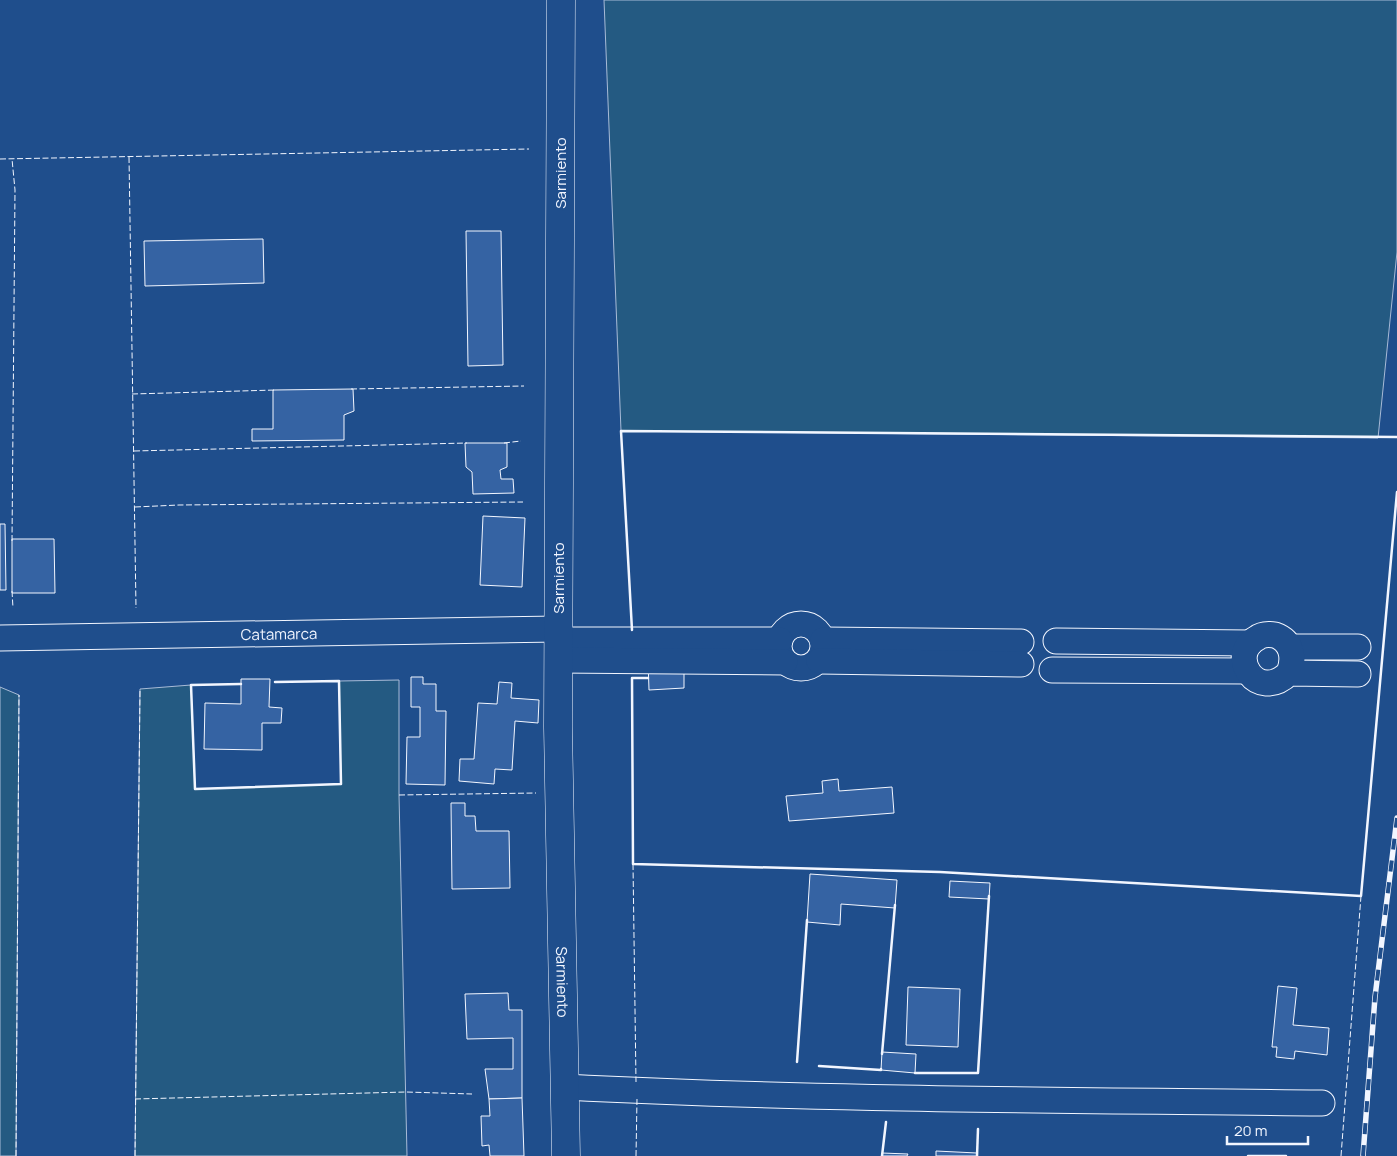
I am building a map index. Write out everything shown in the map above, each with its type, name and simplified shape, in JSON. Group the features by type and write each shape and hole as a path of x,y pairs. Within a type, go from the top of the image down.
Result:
{"main road":[{"name":"Sarmiento","path":"561,0 558,737 566,1156"}],"street":[{"path":"801,623 815,628 820,633 821,650 813,666 798,669 782,651 782,633 788,628 801,623"},
{"path":"1021,653 1029,634 1035,632 1049,634 1056,641 1060,651 1060,658 1052,670"},
{"path":"1273,635 1286,642 1290,647 1293,657 1292,665 1289,673 1283,679 1267,684 1259,682 1247,671 1244,655 1250,643 1258,637 1273,635"},
{"name":"Catamarca","path":"0,638 558,643 782,651"},
{"path":"1056,641 1250,643"},
{"path":"1290,647 1358,647"},
{"path":"821,650 1021,653"},
{"path":"1021,653 1032,673 1039,674 1052,670 1247,671"},
{"path":"1289,673 1358,674"},
{"path":"565,1086 703,1094 879,1098 1322,1103"}],"shaded area":[{"path":"604,0 1397,0 1397,252 1378,438 621,431"},
{"path":"399,680 399,795 407,1156 135,1156 140,689 191,685 195,789 341,784 339,681"},
{"path":"0,687 19,695 16,1156 0,1156"}],"building":[{"path":"466,231 501,231 503,365 468,366"},
{"path":"263,239 264,283 145,286 144,241"},
{"path":"353,389 354,411 344,415 344,440 252,441 252,429 273,429 273,390"},
{"path":"465,443 507,443 507,467 500,470 501,479 513,479 514,493 473,494 472,472 466,467"},
{"path":"483,516 525,518 522,587 480,585"},
{"path":"0,524 5,524 6,590 0,590"},
{"path":"12,539 54,539 55,593 12,593"},
{"path":"684,639 684,688 649,690 648,661"},
{"path":"411,677 423,677 423,684 436,684 436,711 446,711 445,785 406,784 407,737 420,737 420,707 411,707"},
{"path":"241,679 270,679 269,707 282,708 281,723 262,723 262,750 204,749 205,703 241,704"},
{"path":"499,682 512,683 511,698 539,700 538,723 515,721 512,770 495,769 494,784 459,781 460,759 474,759 478,703 497,704"},
{"path":"838,779 839,791 892,787 894,813 789,821 786,796 823,793 822,781"},
{"path":"451,803 465,803 465,816 475,816 476,831 509,831 510,888 452,889"},
{"path":"810,874 897,880 895,908 841,904 840,925 807,922"},
{"path":"950,881 990,883 989,899 949,897"},
{"path":"1278,986 1297,988 1293,1025 1329,1028 1327,1055 1295,1051 1294,1059 1276,1057 1277,1047 1272,1047"},
{"path":"908,987 960,989 958,1047 906,1045"},
{"path":"508,993 509,1010 522,1010 522,1098 489,1099 485,1069 513,1069 513,1038 467,1039 465,994"},
{"path":"882,1052 916,1054 915,1073 881,1070"},
{"path":"522,1098 524,1156 490,1156 489,1145 482,1146 481,1116 490,1116 489,1099"},
{"path":"936,1151 977,1153 977,1156 936,1156"},
{"path":"882,1153 908,1154 907,1156 882,1156"}],"railway":[{"path":"1363,1156 1375,997 1397,818"}],"fence":[{"path":"0,159 529,149"},
{"path":"129,157 136,608"},
{"path":"12,159 15,190 12,541"},
{"path":"351,389 524,386"},
{"path":"132,394 276,390"},
{"path":"504,443 521,441"},
{"path":"134,451 467,443"},
{"path":"135,507 523,502"},
{"path":"12,591 13,608"},
{"path":"135,1156 140,689"},
{"path":"16,1156 19,695"},
{"path":"399,795 536,793"},
{"path":"633,864 636,1082"},
{"path":"1341,1156 1361,896"},
{"path":"135,1099 406,1092 472,1094"},
{"path":"636,1156 637,1099"}],"wall":[{"path":"632,630 621,431 1397,437"},
{"path":"648,678 632,678 633,864 940,872 1361,896 1397,492"},
{"path":"241,684 191,685 195,789 341,784 339,681 275,682"},
{"path":"915,1073 978,1073 989,896"},
{"path":"882,1054 895,905"},
{"path":"797,1062 807,920"},
{"path":"819,1066 881,1069"},
{"path":"882,1156 886,1122"},
{"path":"977,1156 978,1129"},
{"path":"1248,1156 1286,1156"}]}
